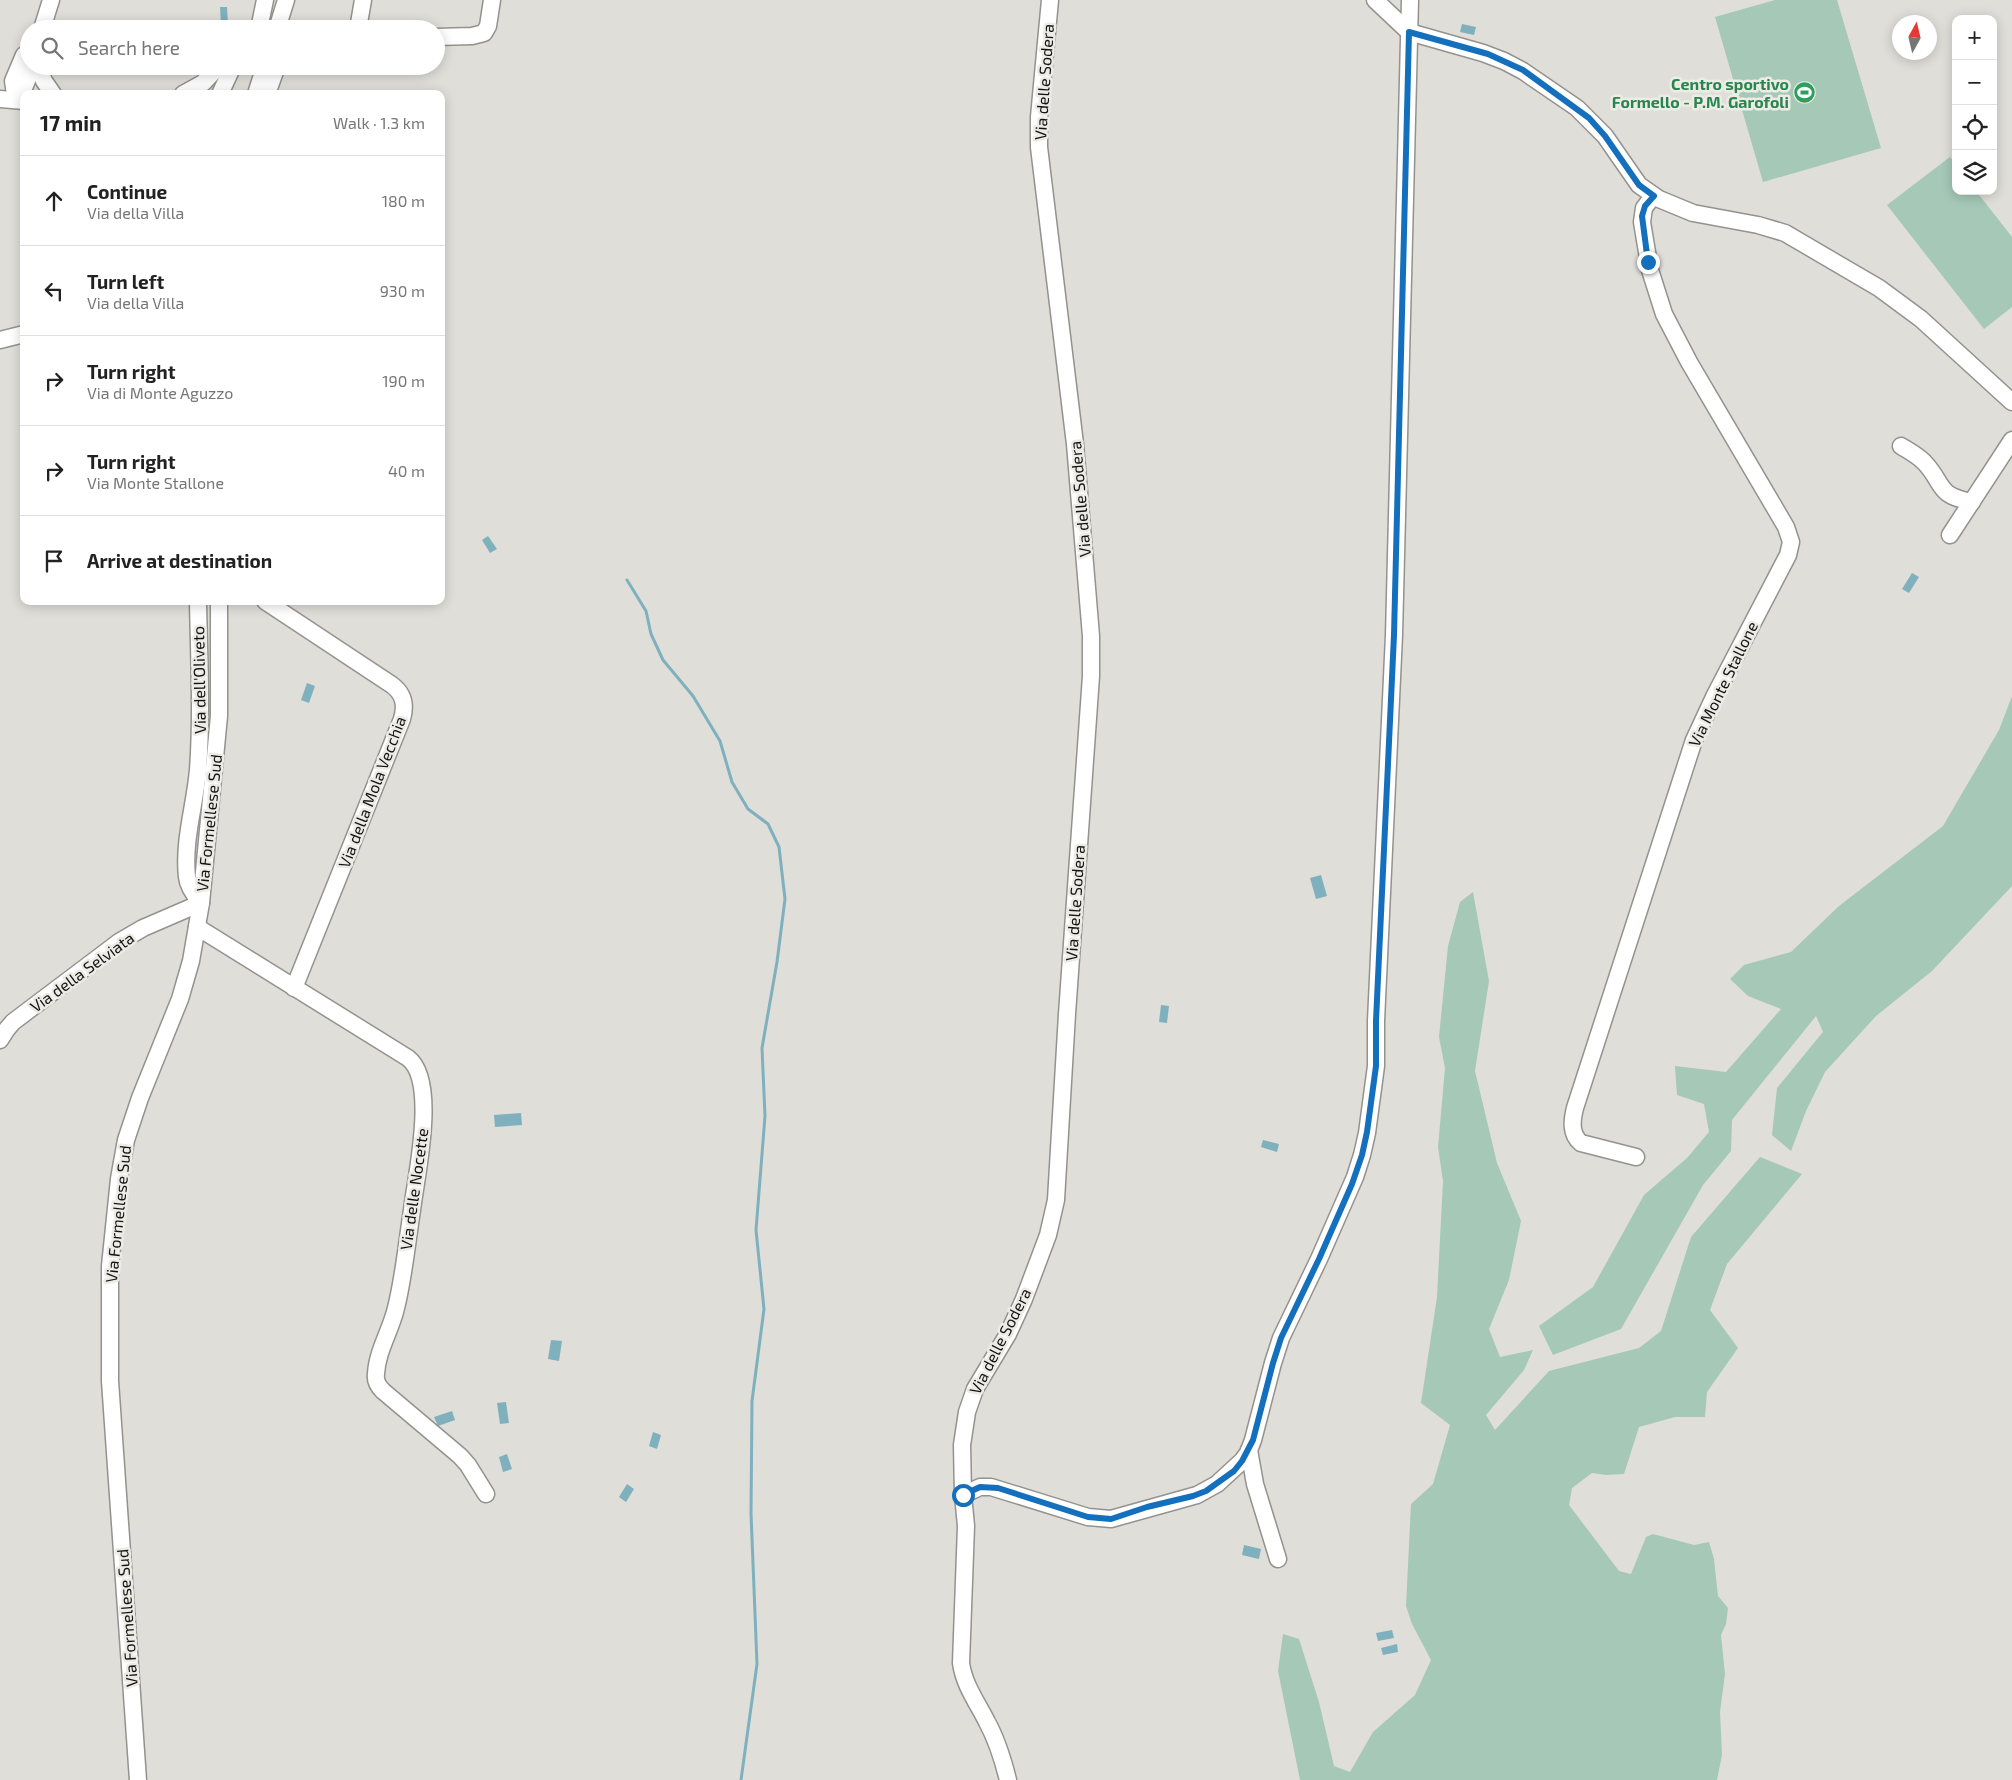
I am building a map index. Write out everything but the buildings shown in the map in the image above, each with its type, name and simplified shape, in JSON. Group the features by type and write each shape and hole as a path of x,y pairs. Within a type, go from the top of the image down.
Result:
{"street":[{"path":"45,20 51,0"},
{"path":"261,20 265,0"},
{"path":"280,20 286,0"},
{"path":"360,20 363,0"},
{"path":"445,37 482,34 488,26 492,0"},
{"name":"Via delle Sodera","path":"1008,1780 995,1738 968,1687 962,1670 960,1654 966,1526 962,1445 969,1404 1021,1305 1048,1235 1056,1200 1067,1014 1091,690 1091,636 1075,444 1040,147 1040,111 1050,0"},
{"path":"1375,0 1409,32 1488,54 1523,70 1589,118 1605,136 1639,185 1654,196 1670,205 1694,213 1770,228 1797,239 1900,302 2010,395"},
{"path":"963,1495 980,1487 998,1488 1088,1517 1111,1519 1206,1491 1234,1471 1249,1450 1281,1338 1319,1259 1360,1163 1366,1141 1376,1066 1376,1002 1394,635 1410,0"},
{"path":"0,79 20,63"},
{"path":"13,100 13,81 20,70"},
{"path":"42,75 50,90"},
{"path":"190,90 210,75"},
{"path":"222,90 228,75"},
{"path":"257,90 262,75"},
{"path":"269,90 274,75"},
{"name":"Via Monte Stallone","path":"1636,1156 1581,1143 1575,1137 1572,1127 1575,1108 1694,740 1714,697 1788,555 1791,542 1786,527 1664,314 1650,270 1642,222 1643,210 1654,196"},
{"path":"0,340 20,335"},
{"path":"1950,535 2012,440"},
{"path":"1901,446 1924,462 1939,485 1948,494 1957,499 1972,502"},
{"name":"Via dell'Oliveto","path":"198,605 200,729 198,772 188,838 186,869 189,886 201,903"},
{"name":"Via Formellese Sud","path":"138,1780 110,1381 110,1266 120,1174 126,1140 140,1098 180,999 191,961 201,903 219,716 219,605"},
{"name":"Via della Mola Vecchia","path":"270,605 395,687 402,697 404,706 402,719 294,988"},
{"name":"Via della Selviata","path":"0,1040 6,1029 13,1022 114,945 143,928 201,903"},
{"name":"Via delle Nocette","path":"197,927 408,1058 419,1070 424,1116 422,1148 399,1297 389,1333 378,1360 376,1377 380,1388 386,1394 460,1456 486,1494"},
{"path":"1249,1450 1255,1484 1278,1559"}],"green space":[{"path":"1775,0 1837,0 1881,148 1763,182 1715,17"},
{"path":"1950,157 1952,160 1952,195 1979,195 2012,237 2012,307 1984,329 1887,205"},
{"path":"2012,696 2012,886 1932,971 1876,1016 1825,1072 1806,1111 1791,1151 1772,1135 1777,1088 1823,1032 1816,1016 1732,1120 1731,1151 1703,1185 1621,1329 1553,1355 1539,1326 1593,1287 1644,1195 1687,1158 1709,1132 1704,1104 1677,1095 1675,1066 1726,1072 1781,1009 1748,996 1730,979 1744,965 1791,952 1839,906 1943,826 1999,730"},
{"path":"1473,892 1489,981 1475,1071 1497,1163 1521,1221 1509,1280 1489,1329 1500,1357 1533,1350 1524,1370 1486,1415 1495,1430 1549,1371 1639,1348 1661,1331 1691,1237 1760,1157 1802,1174 1727,1264 1710,1310 1738,1348 1707,1392 1705,1417 1675,1417 1639,1427 1624,1474 1606,1475 1592,1473 1572,1488 1569,1505 1619,1571 1631,1574 1646,1537 1653,1534 1694,1545 1709,1542 1714,1559 1718,1596 1728,1608 1726,1624 1721,1635 1725,1674 1720,1712 1722,1755 1717,1780 1300,1780 1278,1671 1283,1634 1299,1639 1319,1702 1334,1766 1350,1772 1373,1732 1415,1695 1431,1660 1412,1624 1406,1606 1411,1504 1433,1484 1450,1425 1421,1403 1437,1297 1443,1181 1438,1147 1445,1068 1439,1037 1448,946 1460,902"}],"water":[{"path":"220,7 227,7 228,20 221,20"},
{"path":"1462,24 1476,27 1474,35 1460,32"},
{"path":"488,536 497,549 490,553 482,540"},
{"path":"1912,573 1919,577 1909,593 1902,589"},
{"path":"307,683 315,686 309,703 301,700"},
{"path":"1321,875 1327,896 1316,899 1310,878"},
{"path":"1161,1005 1169,1006 1167,1023 1159,1022"},
{"path":"521,1113 522,1125 495,1127 494,1115"},
{"path":"1263,1140 1279,1144 1277,1152 1261,1147"},
{"path":"551,1340 562,1341 559,1361 548,1359"},
{"path":"506,1402 509,1423 500,1424 497,1403"},
{"path":"452,1411 455,1420 438,1426 434,1417"},
{"path":"653,1432 661,1435 657,1449 649,1446"},
{"path":"507,1454 512,1469 503,1472 499,1457"},
{"path":"627,1484 634,1489 626,1502 619,1497"},
{"path":"1244,1545 1261,1549 1259,1559 1242,1555"},
{"path":"1392,1630 1394,1638 1378,1641 1376,1633"},
{"path":"1397,1644 1398,1652 1383,1655 1381,1648"}],"waterway":[{"path":"627,580 646,611 651,634 663,660 693,696 720,741 732,782 748,809 768,824 779,847 785,899 777,962 762,1048 765,1116 756,1230 764,1309 752,1401 751,1513 757,1664 741,1780"}],"place":[{"name":"Centro sportivo Formello - P.M. Garofoli","path":"1805,93"}],"route":[{"path":"963,1495 980,1487 998,1488 1088,1517 1111,1519 1147,1507 1197,1495 1206,1491 1234,1471 1246,1456 1253,1440 1281,1338 1319,1259 1352,1184 1362,1155 1366,1141 1377,1056 1376,1021 1397,544 1409,32 1483,53 1523,70 1589,118 1615,148 1639,185 1654,196 1645,206 1642,216 1648,262"}]}
